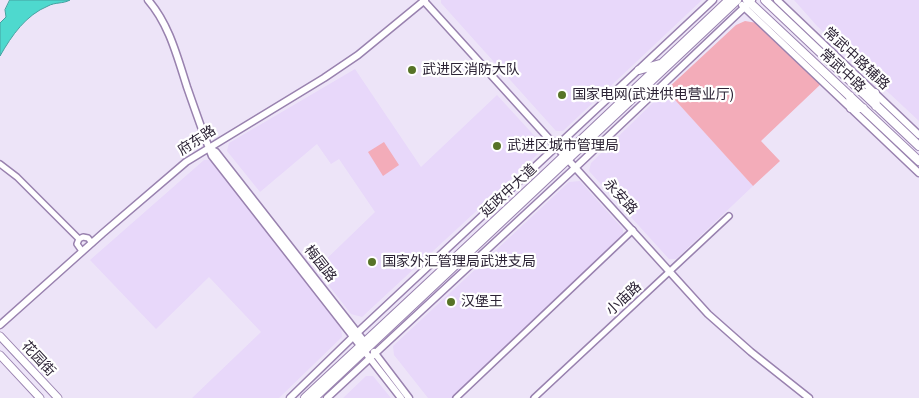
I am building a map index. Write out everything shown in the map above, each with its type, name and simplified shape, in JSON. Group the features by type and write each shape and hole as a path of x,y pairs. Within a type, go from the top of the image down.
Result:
{"main road":[{"name":"延政中大道","path":"567,158 662,63 734,0"},
{"name":"延政中大道","path":"305,398 365,346 734,0"},
{"name":"常武中路","path":"765,0 919,146"},
{"path":"749,4 757,19"},
{"name":"常武中路","path":"749,4 919,161"},
{"path":"639,70 662,63"},
{"path":"863,93 875,93 876,106"},
{"path":"850,96 851,108 863,108"},
{"name":"花园街","path":"0,336 58,398"},
{"name":"延政中大道","path":"314,398 365,346"},
{"name":"花园街","path":"0,355 40,398"}],"street":[{"name":"梅园路","path":"148,0 159,13 174,46 208,147 216,152 365,346 409,398"},
{"name":"府东路","path":"0,325 82,251 186,162 324,78 358,55 424,0"},
{"name":"永安路","path":"424,0 708,314 728,333 809,398"},
{"path":"290,398 713,0"},
{"path":"734,0 749,4"},
{"name":"常武中路辅路","path":"777,0 919,135"},
{"path":"327,398 749,4"},
{"path":"757,19 919,173"},
{"path":"0,164 17,177 79,238"},
{"name":"小庙路","path":"534,398 729,216"},
{"path":"456,398 632,230"},
{"path":"79,238 88,238 92,243"},
{"path":"79,238 77,244 82,251"},
{"name":"梅园路","path":"373,356 401,398"}],"shaded area":[{"path":"10,0 70,0 40,10 26,20 0,56 0,23 6,17 5,10"},
{"name":"国家电网(武进供电营业厅)","path":"441,0 702,0 563,131 556,131 441,3"},
{"path":"794,0 919,0 919,121 817,26"},
{"path":"745,21 757,23 822,83 761,141 780,161 753,186 666,90 736,25"},
{"path":"355,69 421,167 497,95 541,143 541,151 362,317 351,314 316,269 375,212 339,159 331,164 317,144 260,192 227,151 229,143"},
{"path":"666,90 753,186 676,259 669,259 589,171 591,163"},
{"path":"384,142 399,165 383,176 368,152"},
{"path":"204,160 212,160 341,326 342,337 279,398 192,398 261,332 209,277 156,329 90,260"},
{"path":"580,181 623,229 623,235 453,398 428,398 394,355 393,346 569,182"},
{"path":"366,376 373,376 391,398 343,398"}],"place":[{"name":"武进区消防大队","path":"412,70"},
{"name":"国家电网(武进供电营业厅)","path":"562,95"},
{"name":"武进区城市管理局","path":"497,146"},
{"name":"国家外汇管理局武进支局","path":"372,262"},
{"name":"汉堡王","path":"451,302"}]}
